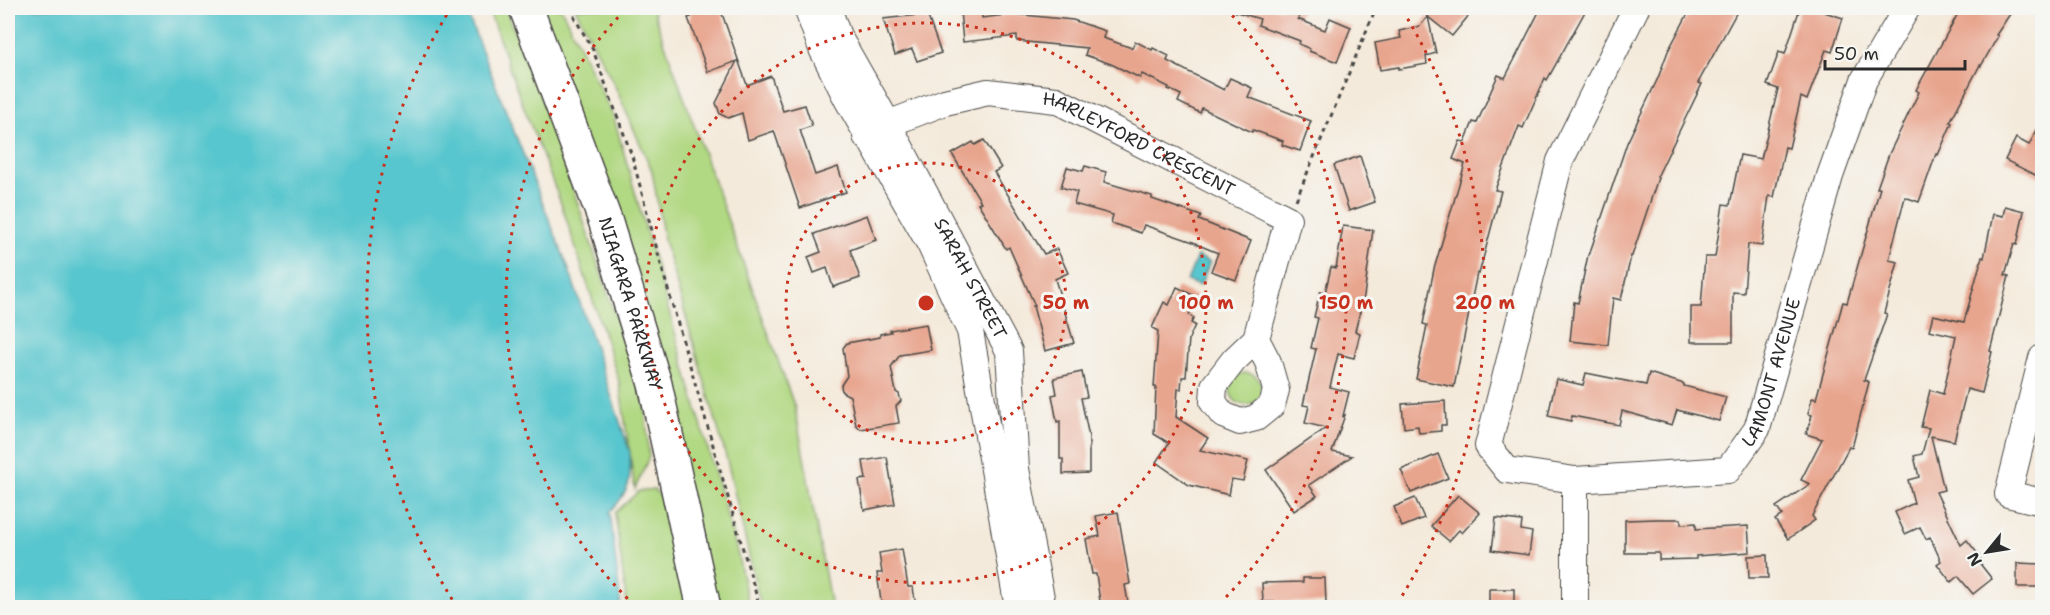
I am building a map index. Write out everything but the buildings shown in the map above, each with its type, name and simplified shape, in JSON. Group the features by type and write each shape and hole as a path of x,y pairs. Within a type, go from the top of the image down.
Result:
{"main road":[{"name":"NIAGARA PARKWAY","path":"526,8 605,220 655,384 704,608"}],"street":[{"name":"SARAH STREET","path":"807,8 822,49 877,130 1009,351 1006,471 1018,608"},
{"name":"SARAH STREET","path":"828,8 877,130 970,331 1043,608"},
{"path":"1575,608 1575,480 1507,471 1488,446 1560,161 1636,8"},
{"name":"LAMONT AVENUE","path":"1575,480 1728,470 1758,429 1838,155 1864,80 1907,8"},
{"name":"HARLEYFORD CRESCENT","path":"877,130 945,102 988,92 1056,100 1288,219"},
{"path":"1256,339 1288,219"},
{"path":"2043,358 2008,494 2043,502"}],"path":[{"path":"569,8 593,50 632,156 760,608"},
{"path":"1288,219 1376,8"}],"green space":[{"path":"488,8 505,8 551,124 645,404 649,457 635,489 619,381 562,206"},
{"path":"534,8 561,8 614,118 737,551 749,607 718,607"},
{"path":"575,8 652,8 795,408 831,607 761,607 727,460 664,240 652,171 615,86"},
{"path":"1246,373 1257,378 1262,389 1257,400 1246,405 1235,400 1230,389 1235,378"},
{"path":"653,489 668,503 691,607 627,607 615,513 639,491"}],"water":[{"path":"8,8 465,8 568,267 630,452 630,479 626,491 610,512 621,607 8,607"},
{"path":"1197,256 1210,262 1200,286 1187,281"}]}
